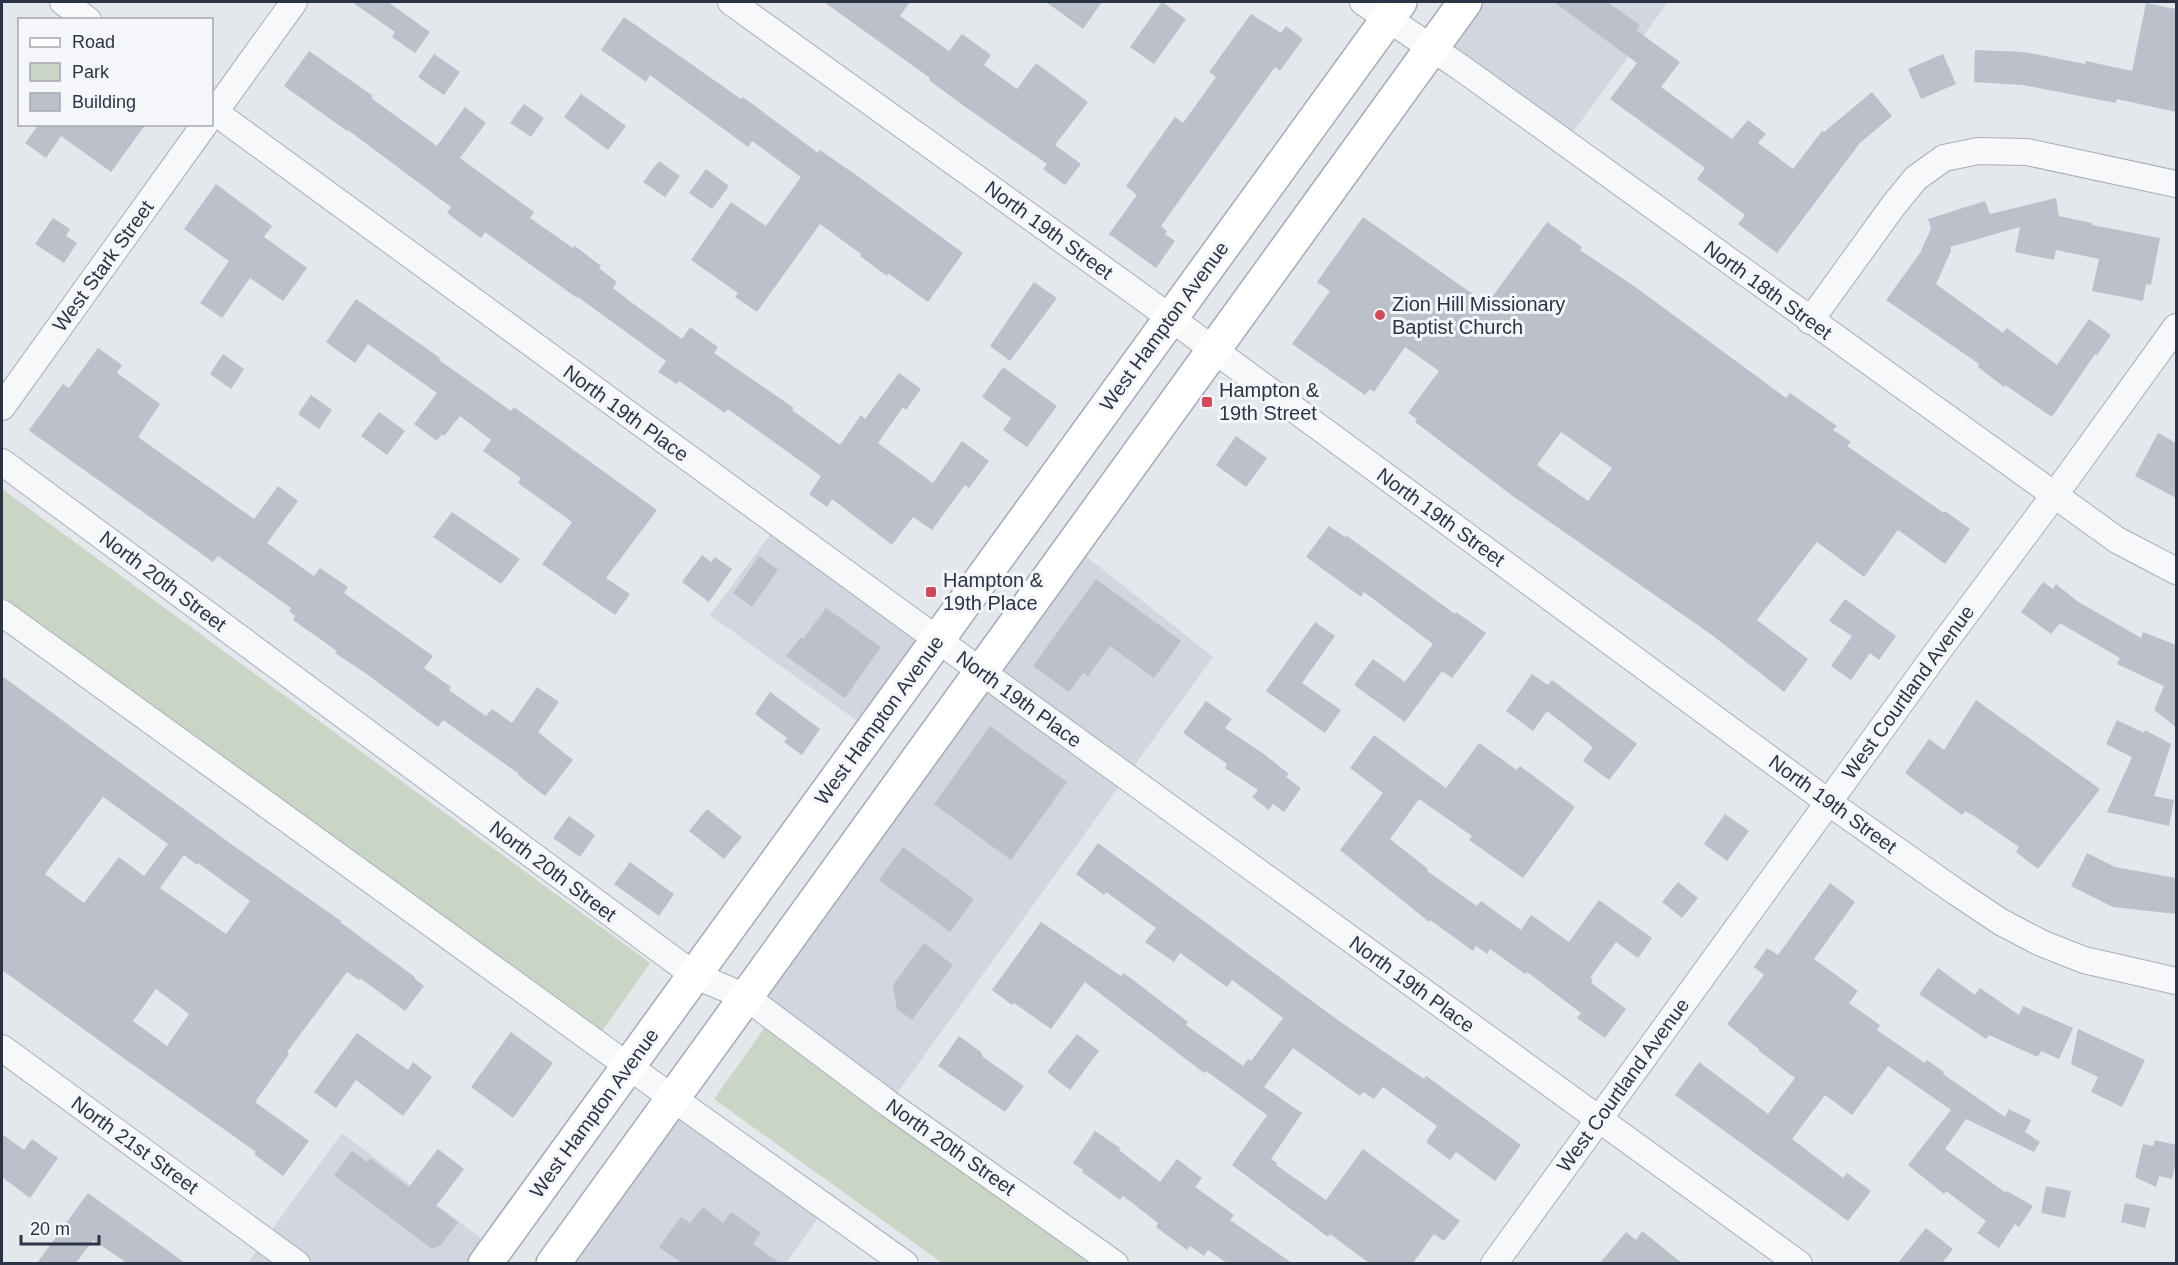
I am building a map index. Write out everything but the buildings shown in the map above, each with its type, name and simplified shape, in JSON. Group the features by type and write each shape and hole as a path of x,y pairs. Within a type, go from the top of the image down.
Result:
{"main road":[{"path":"553,1263 1465,2"},
{"name":"West Hampton Avenue","path":"485,1263 1171,318 1384,7"}],"street":[{"path":"63,2 85,18"},
{"name":"West Stark Street","path":"213,113 294,2"},
{"name":"North 19th Street","path":"731,2 1171,318 1828,802 2001,922 2041,943 2084,960 2176,981"},
{"name":"North 18th Street","path":"1384,7 1432,47 2054,496 2117,540 2176,571"},
{"name":"North 19th Place","path":"213,117 1799,1263"},
{"name":"West Stark Street","path":"2,407 204,126"},
{"path":"1810,321 1893,206 1916,178 1944,158 1978,151 2027,152 2176,184"},
{"name":"West Courtland Avenue","path":"1494,1263 2176,327"},
{"name":"North 20th Street","path":"2,462 694,975 746,997 899,1110 1115,1263"},
{"path":"2,613 628,1066 905,1263"},
{"name":"North 21st Street","path":"2,1048 297,1263"}],"shaded area":[{"path":"1465,2 1668,2 1565,143 1432,47"},
{"path":"778,524 937,639 871,731 710,615"},
{"path":"1072,545 1213,657 889,1104 746,997"},
{"path":"673,1098 826,1207 786,1263 553,1264"},
{"path":"342,1133 495,1249 485,1263 247,1264"}],"green space":[{"path":"2,489 650,963 601,1033 2,596"},
{"path":"766,1026 1094,1263 942,1263 714,1099"}],"place":[{"name":"Zion Hill Missionary Baptist Church","path":"1380,315"},
{"name":"Hampton & 19th Street","path":"1207,402"},
{"name":"Hampton & 19th Place","path":"931,592"}]}
